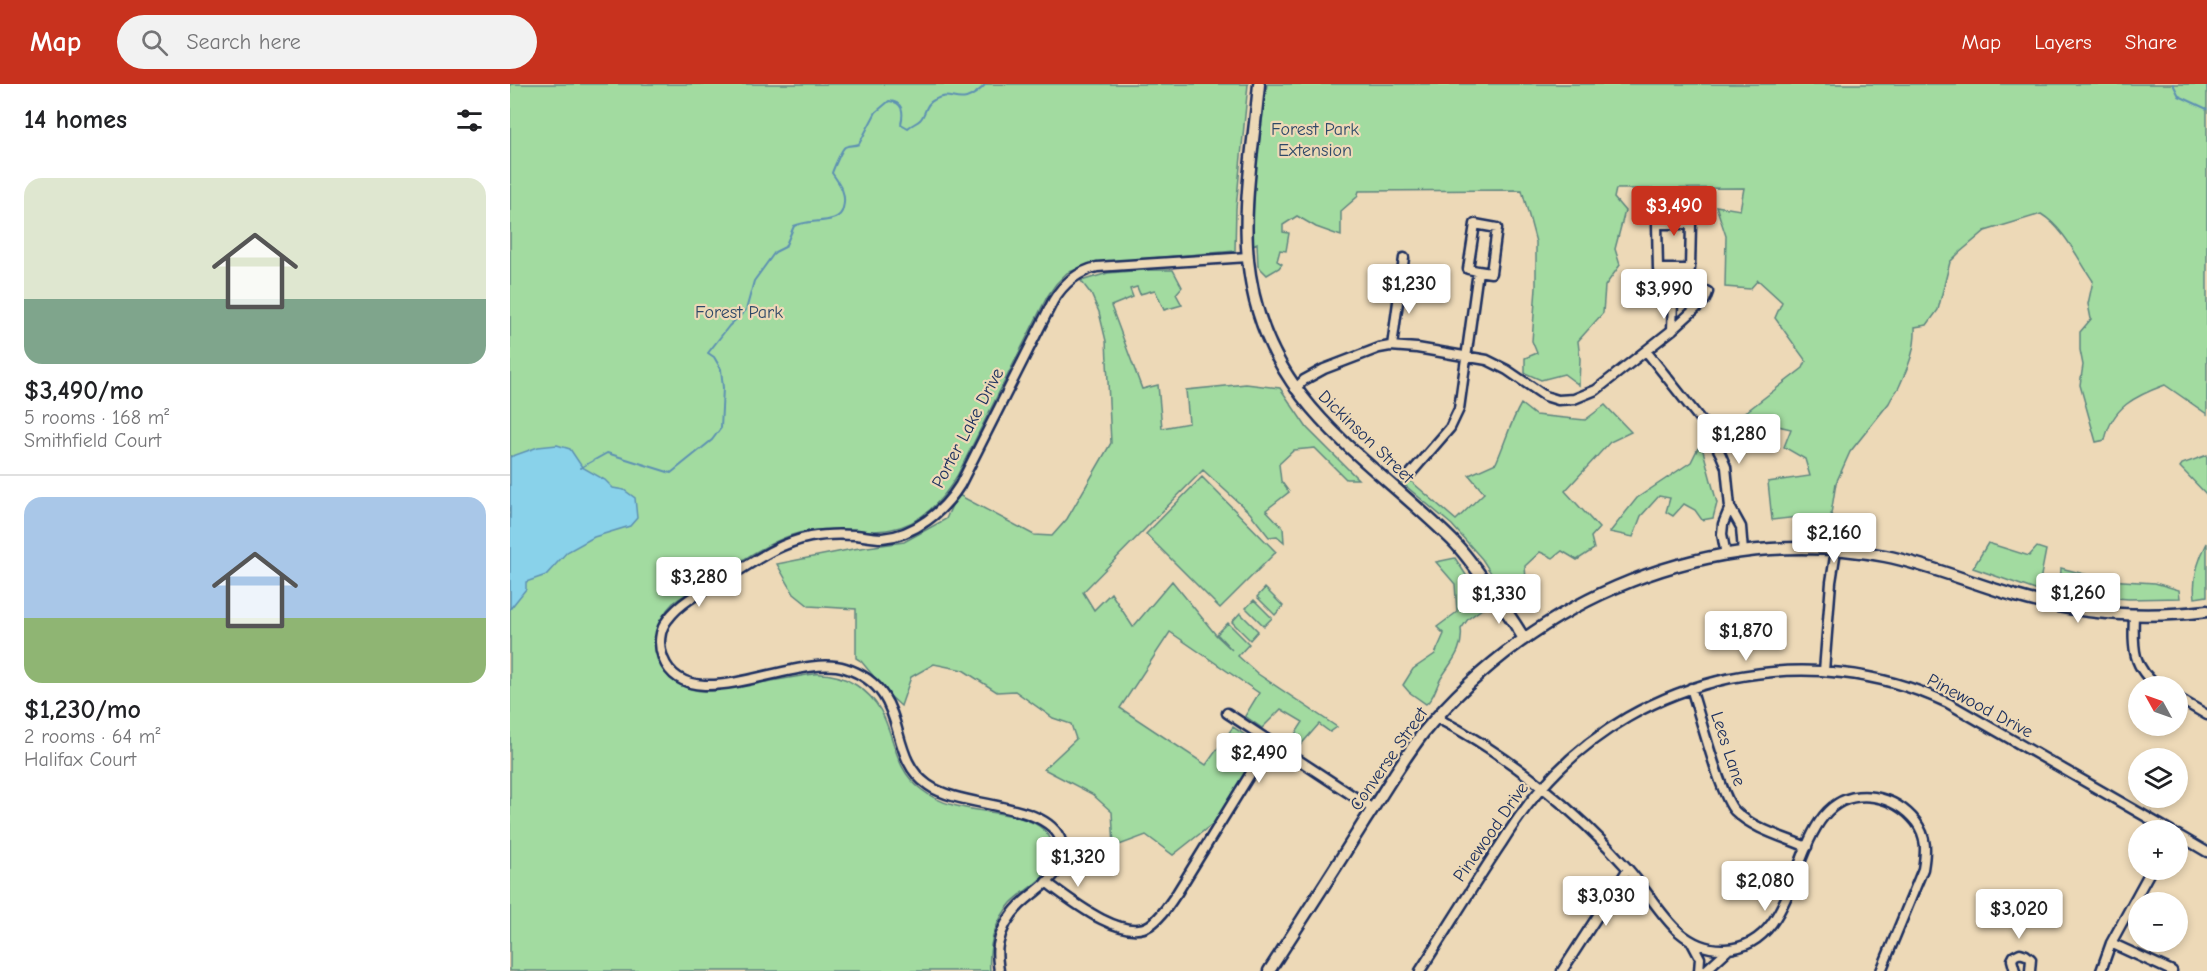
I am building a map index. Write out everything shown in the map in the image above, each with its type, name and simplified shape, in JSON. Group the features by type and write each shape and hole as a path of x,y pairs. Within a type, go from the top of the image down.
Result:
{"main road":[{"name":"Dickinson Street","path":"1259,84 1247,214 1248,257 1254,294 1265,331 1278,362 1295,389 1328,428 1458,547 1486,581 1524,639"},
{"name":"Converse Street","path":"1269,971 1410,751 1437,718 1482,673 1524,639 1568,610 1618,585 1662,569 1743,552 1788,549 1836,550 1880,555 1915,563 2049,604 2088,611 2134,614 2207,611"}],"street":[{"path":"1474,224 1497,228 1491,273 1478,271 1468,269 1474,224"},
{"path":"1657,224 1691,224 1690,269 1674,269 1658,269 1657,224"},
{"name":"Porter Lake Drive","path":"999,971 997,949 1004,927 1020,905 1057,872 1063,860 1062,843 1053,827 1030,814 962,800 928,786 908,763 889,704 867,680 847,669 824,664 784,670 726,684 695,685 678,678 669,669 661,652 661,632 666,620 689,599 760,558 795,542 835,534 888,537 910,530 933,516 960,485 1053,301 1062,287 1078,274 1097,267 1248,257"},
{"path":"1392,346 1404,258"},
{"path":"1672,330 1674,269"},
{"path":"1411,473 1454,421 1459,408 1478,271"},
{"path":"1295,389 1304,380 1324,369 1379,348 1392,346 1417,348 1492,362 1549,398 1566,400 1578,398 1596,390 1672,330 1705,300 1708,292 1673,290"},
{"path":"1646,351 1714,439 1726,467 1730,507 1741,527 1743,552"},
{"path":"1726,555 1722,534 1723,524 1730,507"},
{"path":"1824,671 1832,571 1836,550"},
{"path":"2134,614 2133,646 2135,656 2146,676"},
{"name":"Pinewood Drive","path":"1420,971 1484,868 1542,787 1581,750 1608,729 1655,703 1718,680 1753,674 1824,671 1876,679 1932,696 2152,820"},
{"name":"Lees Lane","path":"1691,688 1732,808 1752,822 1807,847"},
{"path":"2188,704 2207,715"},
{"path":"1227,713 1373,809"},
{"path":"1437,718 1485,746 1542,787 1584,824 1628,868 1672,925 1690,941 1699,956 1699,971"},
{"path":"1046,882 1113,925 1127,929 1149,926 1161,915 1177,893 1270,742"},
{"path":"1690,941 1705,947 1730,949 1755,939 1775,920 1818,823 1827,813 1844,801 1856,797 1874,797 1892,802 1905,810 1917,824 1926,846 1923,869 1881,971"},
{"path":"2188,841 2207,852"},
{"path":"1562,971 1628,868"},
{"path":"2101,971 2111,943 2146,880"},
{"path":"2111,943 2172,971"},
{"path":"1705,971 1730,949"},
{"path":"2015,971 2012,958 2020,953 2031,959 2031,971"}],"green space":[{"name":"Forest Park","path":"510,84 1248,84 1236,208 1235,251 1093,263 1067,273 1047,297 957,476 930,510 912,522 892,529 879,531 818,530 778,540 673,603 662,617 656,632 655,647 659,662 678,684 693,690 711,691 813,674 846,679 870,696 880,709 902,765 910,778 922,790 950,804 1026,820 1044,830 1054,849 1051,866 1040,880 1011,903 1000,919 991,944 990,971 510,971"},
{"name":"Forest Park Extension","path":"1267,84 2207,84 2207,414 2165,385 2126,404 2113,419 2105,440 2096,442 2080,385 2083,365 2080,332 2091,319 2088,304 2093,281 2064,236 2041,214 1985,231 1950,262 1938,310 1927,325 1915,327 1913,351 1899,387 1850,452 1836,483 1831,514 1837,521 1829,533 1809,531 1807,516 1772,520 1768,482 1810,476 1805,459 1784,447 1791,429 1752,420 1731,429 1729,425 1803,368 1806,361 1775,318 1782,302 1758,280 1750,289 1725,287 1726,236 1716,206 1740,210 1744,188 1616,189 1614,198 1625,211 1615,249 1620,265 1605,286 1603,313 1578,341 1579,385 1564,374 1541,380 1525,373 1525,358 1537,353 1532,341 1536,288 1536,242 1522,190 1359,191 1357,197 1341,211 1341,236 1316,227 1297,216 1283,225 1283,232 1289,233 1286,251 1280,250 1277,261 1282,264 1279,268 1267,275 1258,266 1257,243 1251,246 1256,167"},
{"path":"1173,270 1182,287 1176,294 1182,305 1164,310 1155,290 1140,294 1137,287 1130,289 1133,297 1111,306 1142,389 1158,385 1162,428 1189,423 1186,390 1246,384 1280,388 1307,428 1358,479 1346,479 1315,448 1294,450 1279,464 1281,481 1289,492 1266,510 1283,528 1284,542 1277,536 1269,537 1250,513 1203,470 1083,592 1094,610 1111,593 1133,627 1172,581 1216,635 1232,650 1217,634 1228,623 1249,644 1238,656 1258,674 1337,727 1330,732 1319,724 1297,749 1288,745 1303,722 1281,709 1262,728 1245,716 1259,693 1170,632 1120,708 1206,765 1233,727 1262,746 1216,821 1173,855 1146,835 1114,847 1112,812 1092,794 1044,769 1076,739 1071,724 1053,718 1015,691 997,692 963,670 934,664 911,677 901,706 856,658 856,609 809,606 794,594 777,564 853,549 904,542 946,519 957,494 1034,535 1052,536 1067,519 1111,443 1106,341 1099,312 1091,294 1081,281 1108,273"},
{"path":"1521,404 1535,415 1585,420 1605,405 1631,432 1610,442 1565,491 1599,528 1591,537 1594,549 1577,560 1562,551 1553,558 1540,552 1525,566 1526,579 1505,595 1482,559 1452,525 1401,482 1406,477 1456,520 1484,493 1469,475 1496,463"},
{"path":"1702,447 1717,503 1713,518 1702,520 1695,510 1684,504 1673,516 1666,512 1670,498 1659,496 1641,516 1633,537 1610,532 1637,498 1691,462 1698,448"},
{"path":"2207,455 2207,495 2180,467 2182,464"},
{"path":"1202,477 1276,552 1220,608 1146,534"},
{"path":"1988,543 2029,556 2037,547 2046,550 2038,591 1973,568"},
{"path":"2207,543 2207,596 2195,598 2196,569"},
{"path":"1455,558 1486,606 1468,619 1461,629 1458,650 1433,696 1426,704 1403,685 1413,669 1435,654 1444,634 1437,627 1457,612 1455,584 1436,562"},
{"path":"2061,568 2107,580 2155,583 2179,590 2180,598 2128,599 2060,593"},
{"path":"1265,588 1283,606 1275,615 1257,597"},
{"path":"1254,600 1272,618 1264,626 1246,608"},
{"path":"1240,613 1258,631 1250,640 1232,622"}],"water":[{"path":"557,445 570,449 582,467 605,480 613,488 624,490 635,498 637,518 630,526 594,537 567,552 546,575 526,582 526,589 510,609 510,457 538,447"}],"waterway":[{"path":"580,468 607,453 671,473 712,440 721,428 723,388 721,369 714,357 708,353 729,326 746,310 754,281 775,252 785,247 794,226 830,219 841,214 844,203 843,194 832,173 844,148 859,144 876,112 889,101 900,106 901,124 908,128 920,120 929,104 934,100 941,97 963,99 977,93 986,84"},
{"path":"2173,84 2179,96 2207,109"}]}
